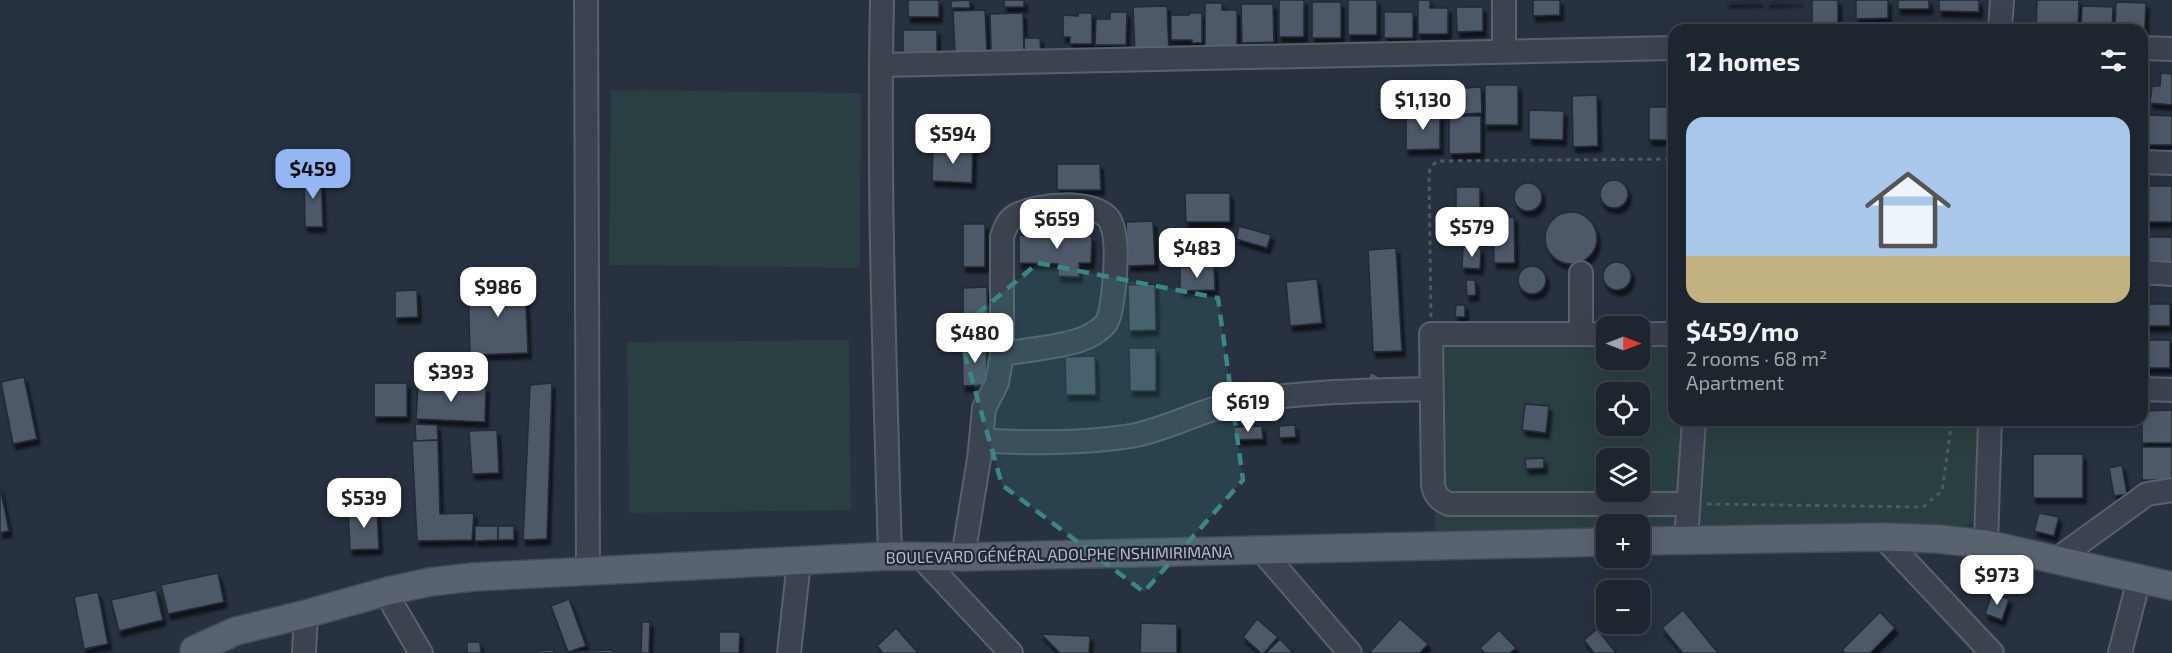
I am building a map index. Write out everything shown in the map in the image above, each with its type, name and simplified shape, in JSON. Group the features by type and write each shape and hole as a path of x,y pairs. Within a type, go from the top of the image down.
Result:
{"main road":[{"path":"1650,541 1883,537 1986,543 2172,586"},
{"name":"BOULEVARD GÉNÉRAL ADOLPHE NSHIMIRIMANA","path":"186,651 236,631 305,633 430,582 472,577 890,556 963,557 1596,542"}],"street":[{"path":"586,0 588,570"},
{"path":"882,0 882,290 890,556"},
{"path":"1504,0 1504,51"},
{"path":"2000,24 2001,0"},
{"path":"881,65 1668,48"},
{"path":"2148,48 2172,50"},
{"path":"2148,162 2172,163"},
{"path":"963,557 980,459 984,408 997,383 1002,354 1002,237 1007,224 1016,215 1052,206 1095,209 1109,220 1116,240 1112,309 1106,324 1094,334 1078,340 1002,354"},
{"path":"2148,272 2172,274"},
{"path":"1581,273 1581,334"},
{"path":"1596,334 1431,334 1432,485 1435,494 1449,504 1688,504"},
{"path":"1650,334 1668,334"},
{"path":"981,440 1002,442 1078,440 1131,436 1236,403 1288,394 1430,389"},
{"path":"2148,389 2172,390"},
{"path":"1686,541 1694,426"},
{"path":"1986,543 1990,426"},
{"path":"2056,560 2147,494 2172,490"},
{"path":"1883,537 1992,653"},
{"path":"1261,550 1350,653"},
{"path":"921,557 1011,653"},
{"path":"789,653 799,561"},
{"path":"2120,653 2139,579"},
{"path":"391,599 421,653"}],"path":[{"path":"1431,334 1429,176 1430,168 1437,161 1668,159"},
{"path":"1688,504 1923,507 1942,491 1952,426"}],"highlighted area":[{"path":"1038,263 1218,298 1243,480 1144,592 1002,485 958,330"}],"green space":[{"path":"611,90 861,93 860,268 609,265"},
{"path":"1668,331 1668,426 1980,426 1980,519 1959,529 1650,539 1650,514 1596,514 1596,540 1435,545 1436,336 1596,332 1596,370 1650,370 1650,332"},
{"path":"849,340 851,510 629,513 627,342"}],"building":[{"path":"908,0 939,0 939,17 908,17"},
{"path":"970,0 970,8 951,8 951,1"},
{"path":"1004,0 1024,0 1024,7 1004,7"},
{"path":"1279,0 1304,0 1304,37 1279,37"},
{"path":"1348,0 1377,0 1377,35 1348,35"},
{"path":"1418,0 1430,0 1430,8 1448,8 1448,34 1418,34"},
{"path":"1533,0 1560,0 1560,15 1533,16"},
{"path":"1727,0 1760,0 1760,1 1727,2"},
{"path":"1767,0 1801,0 1767,2"},
{"path":"1812,0 1838,0 1838,24 1812,24"},
{"path":"1856,0 1888,0 1888,18 1856,19"},
{"path":"1898,0 1929,0 1929,9 1898,9"},
{"path":"1939,0 1979,0 1979,12 1939,11"},
{"path":"2037,0 2079,0 2078,24 2036,24"},
{"path":"1312,2 1341,2 1341,38 1312,38"},
{"path":"2116,2 2146,3 2145,24 2115,24"},
{"path":"1205,3 1222,3 1222,10 1237,10 1237,52 1205,52"},
{"path":"1241,4 1273,4 1274,42 1242,43"},
{"path":"1167,6 1169,53 1135,54 1133,7"},
{"path":"2082,6 2113,7 2112,24 2081,24"},
{"path":"1456,7 1483,7 1483,31 1457,32"},
{"path":"985,10 987,52 955,54 953,11"},
{"path":"1110,12 1127,12 1126,45 1095,45 1096,19 1110,19"},
{"path":"1384,12 1413,12 1413,38 1384,38"},
{"path":"1023,13 1024,50 991,51 990,14"},
{"path":"1078,13 1092,13 1092,44 1070,44 1070,37 1063,37 1063,15 1078,16"},
{"path":"1189,13 1202,13 1202,43 1192,43 1192,40 1171,40 1171,15 1189,15"},
{"path":"903,30 937,30 937,55 903,55"},
{"path":"1024,38 1040,38 1041,59 1025,60"},
{"path":"2161,73 2172,74 2172,105 2150,103 2152,86 2160,86"},
{"path":"1485,85 1518,85 1518,125 1485,125"},
{"path":"1481,87 1482,113 1447,115 1446,89"},
{"path":"1597,95 1598,146 1573,147 1572,96"},
{"path":"1649,107 1668,107 1668,140 1649,140"},
{"path":"1529,110 1564,111 1563,140 1529,139"},
{"path":"1406,113 1440,113 1440,149 1406,150"},
{"path":"2148,115 2172,116 2172,145 2148,145"},
{"path":"1449,116 1481,116 1481,153 1449,154"},
{"path":"933,146 973,148 972,183 932,181"},
{"path":"1057,164 1100,164 1101,190 1057,190"},
{"path":"321,173 323,227 305,227 304,174"},
{"path":"1614,180 1624,184 1628,194 1624,204 1614,208 1604,204 1600,194 1604,184"},
{"path":"1528,183 1538,187 1542,197 1538,207 1528,211 1518,207 1514,197 1518,187"},
{"path":"2148,186 2172,186 2172,222 2148,222"},
{"path":"1456,187 1480,187 1480,212 1456,212"},
{"path":"1185,193 1230,193 1230,222 1186,222"},
{"path":"1571,212 1581,214 1589,220 1595,228 1597,238 1595,248 1589,256 1581,262 1571,264 1561,262 1553,256 1547,248 1545,238 1547,228 1553,220 1561,214"},
{"path":"1514,217 1515,263 1494,263 1493,218"},
{"path":"1153,221 1155,265 1128,266 1126,222"},
{"path":"1478,221 1479,239 1466,240 1465,222"},
{"path":"963,224 985,224 985,267 963,267"},
{"path":"1058,225 1077,226 1077,236 1092,236 1091,263 1079,263 1079,277 1058,276 1058,264 1019,263 1019,235 1058,236"},
{"path":"1239,226 1271,235 1267,248 1236,239"},
{"path":"2148,237 2172,237 2172,266 2148,266"},
{"path":"1463,247 1481,248 1480,269 1462,268"},
{"path":"1396,248 1402,351 1373,352 1368,250"},
{"path":"1617,262 1627,266 1631,276 1627,286 1617,290 1607,286 1603,276 1607,266"},
{"path":"1214,266 1215,290 1180,291 1180,267"},
{"path":"1532,266 1542,270 1546,280 1542,290 1532,294 1522,290 1518,280 1522,270"},
{"path":"1317,279 1322,323 1290,326 1286,282"},
{"path":"525,280 528,353 470,355 468,282"},
{"path":"1466,280 1475,280 1476,295 1467,296"},
{"path":"1155,284 1156,330 1129,331 1128,285"},
{"path":"987,287 988,333 963,333 963,288"},
{"path":"417,290 418,317 395,318 395,291"},
{"path":"2148,304 2170,304 2170,326 2148,326"},
{"path":"1456,305 1465,305 1465,317 1455,317"},
{"path":"2148,340 2170,340 2170,368 2148,368"},
{"path":"986,342 987,385 963,386 962,343"},
{"path":"1129,348 1156,348 1156,391 1130,391"},
{"path":"1095,356 1096,395 1066,395 1065,357"},
{"path":"1371,372 1381,378 1376,387 1366,382"},
{"path":"24,377 37,439 13,444 1,382"},
{"path":"374,383 407,383 407,417 374,417"},
{"path":"552,383 547,539 523,540 530,385"},
{"path":"418,384 486,387 485,422 416,419"},
{"path":"1525,404 1549,406 1546,433 1522,430"},
{"path":"2172,410 2172,443 2142,443 2142,426 2148,426 2148,411"},
{"path":"415,424 437,425 438,440 416,441"},
{"path":"1295,425 1296,437 1279,438 1279,426"},
{"path":"1262,426 1263,439 1234,440 1234,427"},
{"path":"497,430 499,473 472,474 469,431"},
{"path":"438,440 440,514 474,513 472,540 417,541 412,441"},
{"path":"2142,447 2172,447 2172,480 2142,480"},
{"path":"2033,454 2083,454 2083,498 2033,498"},
{"path":"1544,458 1544,468 1526,469 1525,459"},
{"path":"2122,465 2127,494 2114,496 2109,468"},
{"path":"0,487 9,531 0,533"},
{"path":"377,509 379,549 350,550 348,510"},
{"path":"2039,513 2059,517 2054,536 2034,531"},
{"path":"475,526 498,526 498,540 475,541"},
{"path":"498,526 514,526 514,540 498,540"},
{"path":"218,573 224,602 168,614 161,585"},
{"path":"156,590 163,620 119,631 111,600"},
{"path":"98,592 108,644 84,649 74,597"},
{"path":"1992,593 2009,599 2002,620 1985,614"},
{"path":"569,599 586,646 568,652 551,606"},
{"path":"1683,610 1718,653 1683,653 1662,628"},
{"path":"1880,612 1895,628 1870,653 1845,653 1842,650"},
{"path":"1257,619 1278,637 1264,653 1261,653 1243,637"},
{"path":"1400,619 1428,644 1420,653 1369,653"},
{"path":"642,622 650,622 649,653 641,653"},
{"path":"1141,623 1177,624 1177,653 1140,653"},
{"path":"896,628 918,653 883,653 877,646"},
{"path":"1499,630 1516,648 1510,653 1485,653 1480,648"},
{"path":"1596,630 1596,634 1601,634 1616,653 1594,653 1584,640"},
{"path":"719,632 740,632 739,653 719,653"},
{"path":"1041,634 1090,636 1089,653 1060,653"},
{"path":"1280,639 1293,653 1266,653"},
{"path":"467,642 480,642 481,653 467,653"},
{"path":"554,650 554,653 537,653 537,651"},
{"path":"613,650 613,653 568,653 568,652"}]}
